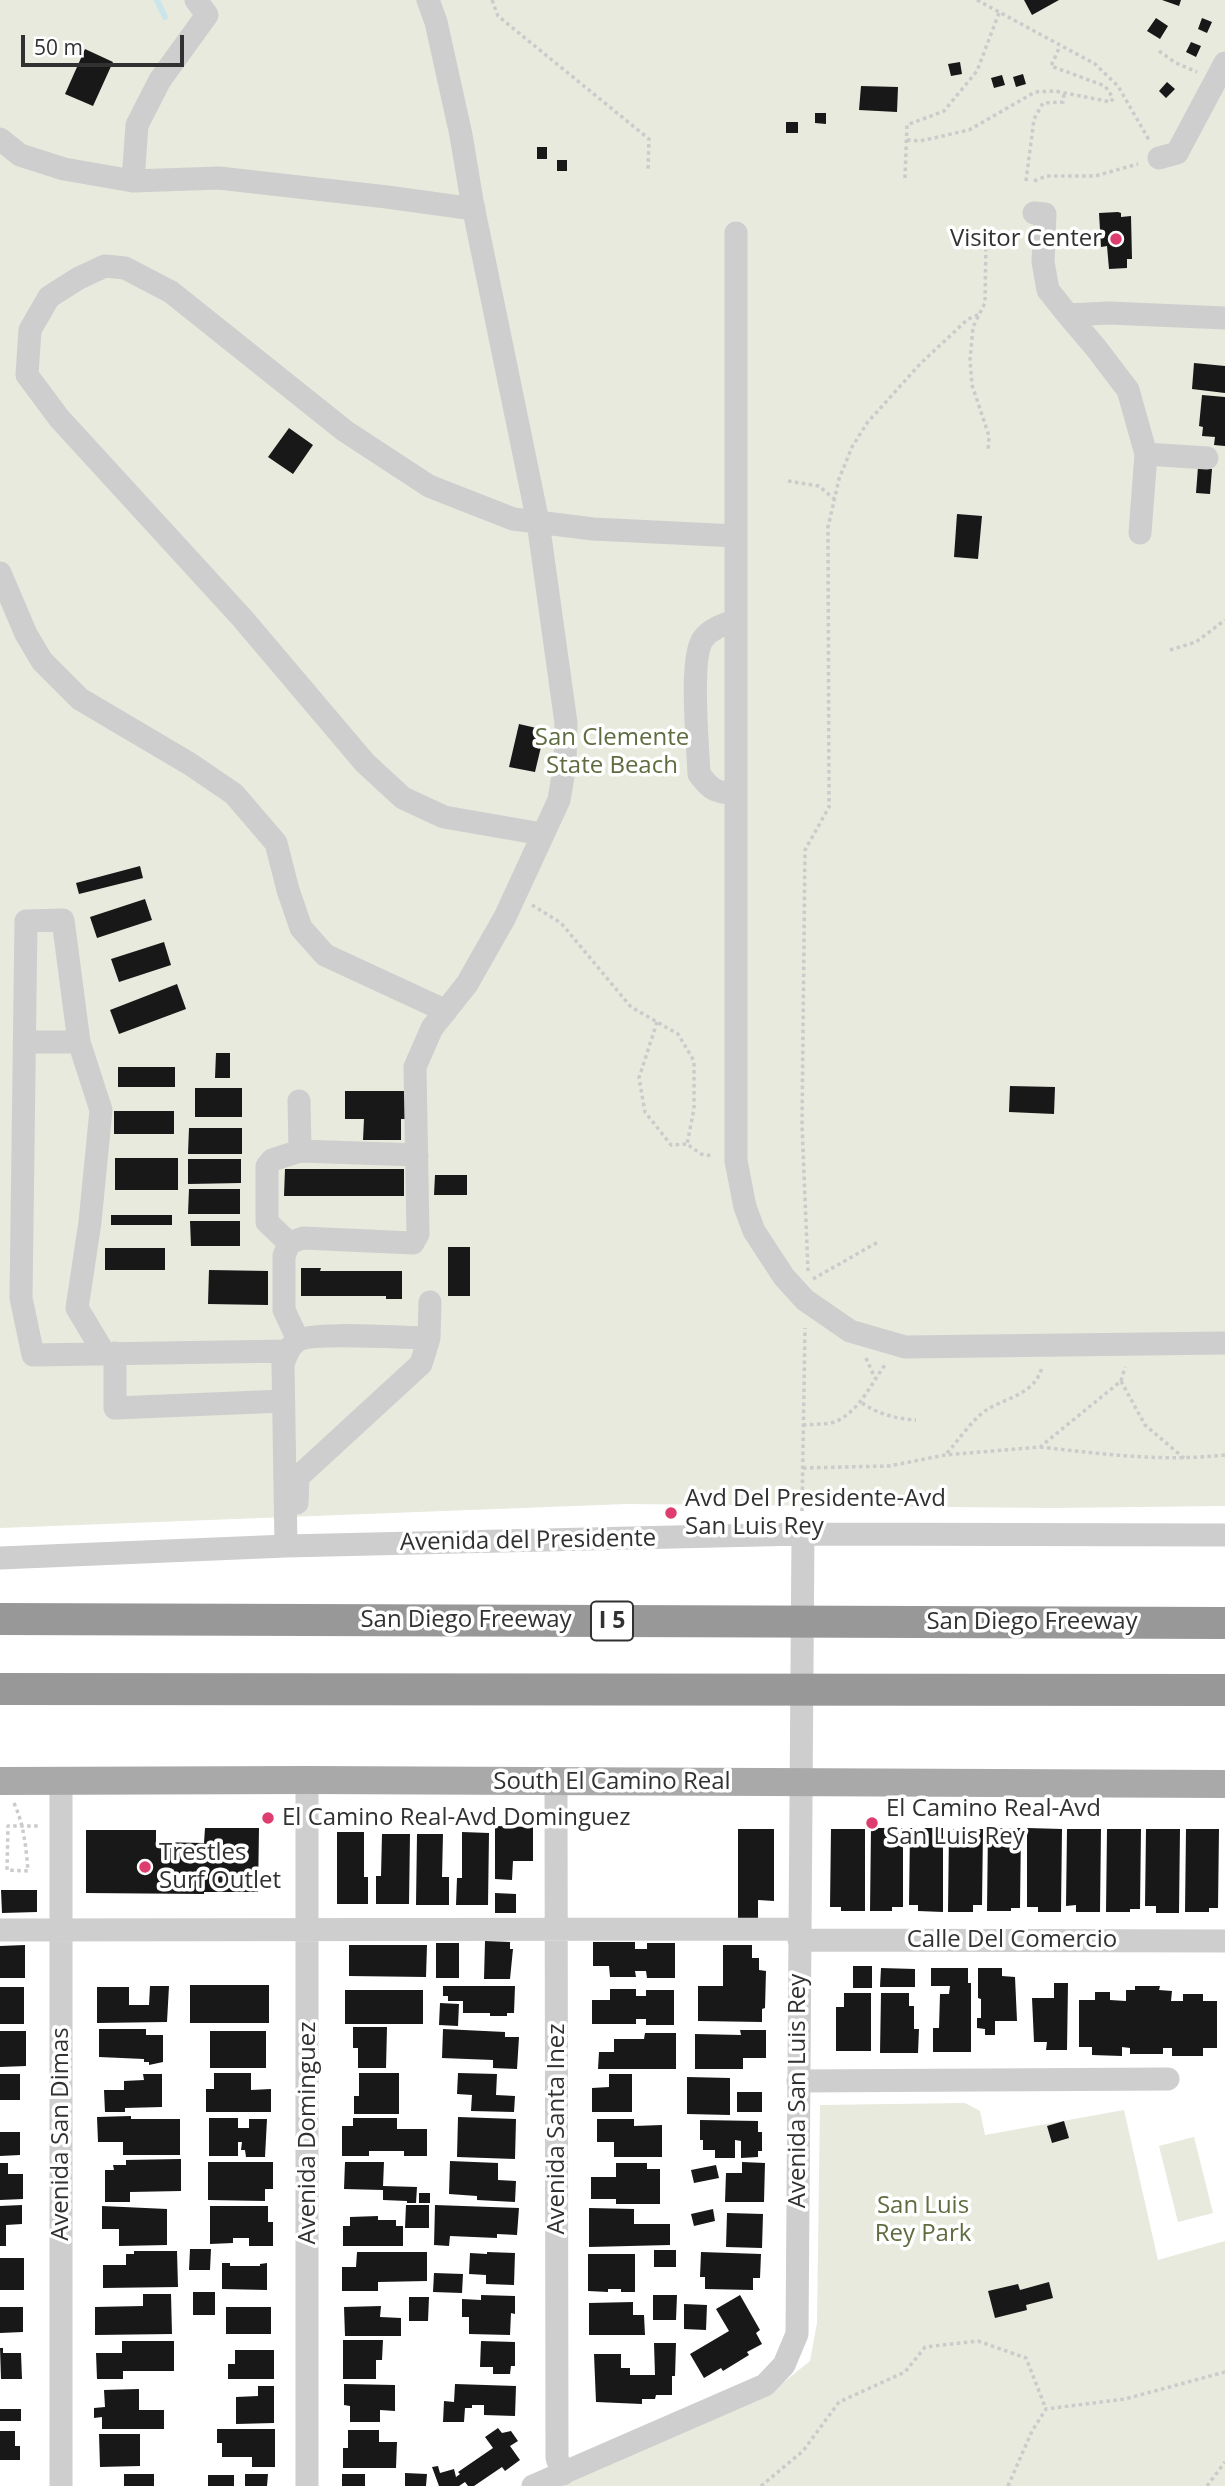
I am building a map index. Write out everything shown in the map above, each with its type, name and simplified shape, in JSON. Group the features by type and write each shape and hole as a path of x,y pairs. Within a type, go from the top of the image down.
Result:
{"highway":[{"name":"San Diego Freeway","path":"0,1619 1225,1623"},
{"path":"0,1689 1225,1690"}],"main road":[{"name":"South El Camino Real","path":"6,1790 61,1782 307,1780 1225,1784"}],"street":[{"path":"133,181 136,125 160,80 207,15 196,0"},
{"path":"293,1546 283,1364 293,1345 284,1310 284,1256 289,1243 303,1238 413,1242 418,1234 415,1067 432,1028 467,984 515,895 559,800 565,764 566,723 538,522 461,135 436,22 428,0"},
{"path":"1159,158 1177,153 1225,63"},
{"path":"0,139 20,155 64,169 133,181 219,178 474,209"},
{"path":"1034,213 1045,214 1043,262 1048,290 1128,390 1146,454 1140,533"},
{"path":"736,233 736,1161 745,1207 754,1231 784,1277 805,1300 850,1331 905,1347 1225,1343"},
{"path":"542,834 444,817 403,798 365,763 243,619 59,418 27,375 30,330 49,297 105,266 125,268 171,292 345,431 429,486 513,519 593,529 736,536"},
{"path":"1068,315 1110,313 1225,318"},
{"path":"1146,454 1207,458"},
{"path":"0,573 8,610 42,661 80,699 190,764 234,794 276,843 301,928 325,955 446,1011"},
{"path":"735,794 717,792 708,786 699,774 696,660 702,640 712,629 736,621"},
{"path":"283,1401 115,1408 109,1353 77,1308 90,1222 101,1110 79,1042 63,920 26,921 20,1298 33,1355 109,1353 293,1345 320,1337 429,1338"},
{"path":"26,1042 79,1042"},
{"path":"299,1101 300,1151"},
{"path":"289,1243 267,1222 267,1166 272,1160 300,1151 417,1154"},
{"path":"293,1546 298,1477 421,1364 429,1338 430,1302"},
{"name":"Avenida del Presidente","path":"0,1558 802,1522 1225,1535"},
{"name":"Avenida San Luis Rey","path":"533,2486 765,2385 784,2365 797,2334 802,1522"},
{"name":"Avenida Dominguez","path":"307,1780 307,2486"},
{"name":"Avenida San Dimas","path":"61,1782 61,2486"},
{"name":"Avenida Santa Inez","path":"556,1782 557,2458 563,2474"},
{"name":"Calle Del Comercio","path":"0,1930 556,1930 1225,1941"},
{"path":"798,2081 1168,2079"}],"path":[{"path":"492,0 498,16 649,139 648,171"},
{"path":"976,0 1095,64 1118,86 1159,158 1094,176 1047,176 1034,181"},
{"path":"905,178 907,125 944,111 977,71 999,12"},
{"path":"906,140 920,141 969,130 1035,92 1065,93 1111,102 1114,98 1105,86 1051,66 1060,46"},
{"path":"1159,51 1176,63 1195,71"},
{"path":"1026,181 1034,118 1042,103 1063,102 1065,93"},
{"path":"986,241 985,303 973,327 970,371 989,436 988,451"},
{"path":"878,1241 808,1282 802,1125 804,850 829,807 827,539 834,499 852,447 867,423 920,365 968,319 980,314"},
{"path":"788,481 819,486 834,499"},
{"path":"1170,650 1196,642 1225,620"},
{"path":"515,895 561,923 631,1007 678,1034 694,1061 694,1109 687,1144"},
{"path":"657,1022 639,1078 645,1112 671,1146 687,1144 701,1154 736,1161"},
{"path":"802,1522 805,1300"},
{"path":"1040,1447 1121,1381 1131,1344"},
{"path":"803,1425 836,1422 862,1403 875,1378 900,1345"},
{"path":"945,1455 987,1410 1018,1397 1040,1375 1047,1345"},
{"path":"1121,1381 1145,1425 1185,1459"},
{"path":"862,1403 871,1409 901,1419 916,1420"},
{"path":"803,1468 889,1466 945,1455 1040,1447 1150,1459 1225,1455"},
{"path":"6,1790 17,1811 21,1824 25,1836 28,1871 7,1870 8,1826 21,1826 34,1826 61,1826"},
{"path":"761,2486 803,2451 839,2402 905,2372 925,2347 978,2341 1026,2358 1046,2409"},
{"path":"1046,2409 1125,2399 1225,2372"},
{"path":"1008,2486 1032,2431 1046,2409"},
{"path":"1207,2486 1225,2462"}],"green space":[{"name":"San Clemente State Beach","path":"0,0 1225,0 1225,1506 1053,1508 626,1504 0,1528"},
{"name":"San Luis Rey Park","path":"965,2103 980,2111 985,2135 1124,2110 1158,2260 1225,2241 1225,2486 554,2486 769,2394 810,2361 817,2323 820,2105"},
{"path":"1194,2137 1213,2213 1178,2222 1159,2146"}],"building":[{"path":"1024,0 1059,0 1032,15"},
{"path":"1162,0 1181,0 1179,6"},
{"path":"1156,18 1168,26 1160,39 1147,31"},
{"path":"1202,18 1212,22 1207,33 1198,29"},
{"path":"1191,42 1201,46 1196,57 1186,52"},
{"path":"85,49 113,62 93,106 65,94"},
{"path":"960,62 962,74 951,76 948,64"},
{"path":"1023,74 1026,84 1016,87 1013,77"},
{"path":"1002,75 1005,85 994,88 991,78"},
{"path":"1167,82 1175,89 1166,98 1159,91"},
{"path":"861,86 898,87 897,112 859,110"},
{"path":"815,113 826,113 826,124 815,123"},
{"path":"786,122 798,122 798,133 786,133"},
{"path":"537,147 547,147 547,159 537,159"},
{"path":"557,160 567,160 567,171 557,171"},
{"name":"Visitor Center","path":"1118,212 1121,217 1131,216 1132,259 1127,259 1127,268 1109,269 1107,246 1101,247 1099,213"},
{"path":"1194,363 1225,366 1225,393 1192,389"},
{"path":"1202,395 1225,397 1225,446 1214,445 1215,437 1202,436 1203,427 1199,426"},
{"path":"289,428 313,445 293,474 268,457"},
{"path":"1198,467 1212,469 1210,494 1196,493"},
{"path":"957,514 982,516 978,559 954,557"},
{"path":"519,724 545,730 535,772 509,767"},
{"path":"140,866 143,878 79,894 76,883"},
{"path":"145,899 152,920 97,938 90,917"},
{"path":"164,942 171,965 119,982 111,959"},
{"path":"177,984 186,1009 119,1034 110,1010"},
{"path":"216,1053 230,1053 230,1078 215,1078"},
{"path":"118,1067 175,1067 175,1087 118,1087"},
{"path":"1010,1086 1055,1087 1054,1114 1009,1112"},
{"path":"195,1088 242,1088 242,1117 195,1117"},
{"path":"345,1091 405,1091 405,1119 401,1119 401,1140 363,1140 364,1119 345,1119"},
{"path":"114,1111 174,1111 174,1134 114,1134"},
{"path":"189,1128 242,1128 242,1154 188,1154"},
{"path":"115,1158 178,1158 178,1190 115,1190"},
{"path":"188,1159 241,1159 241,1183 188,1184"},
{"path":"285,1169 404,1169 404,1196 284,1196"},
{"path":"435,1175 467,1175 467,1195 434,1195"},
{"path":"189,1189 240,1189 240,1214 188,1214"},
{"path":"111,1215 172,1215 172,1225 111,1225"},
{"path":"190,1221 240,1221 240,1246 191,1246"},
{"path":"448,1247 470,1247 470,1296 448,1296"},
{"path":"105,1248 165,1248 165,1270 105,1270"},
{"path":"301,1268 321,1268 320,1271 402,1271 402,1299 386,1299 386,1296 301,1296"},
{"path":"209,1270 268,1271 268,1305 208,1304"},
{"path":"495,1826 533,1827 533,1861 513,1861 512,1880 495,1879"},
{"name":"Trestles Surf Outlet","path":"205,1828 259,1828 258,1892 86,1893 86,1830 156,1830 156,1842 204,1843"},
{"path":"871,1828 903,1828 903,1907 892,1907 892,1911 870,1911"},
{"path":"910,1828 943,1828 943,1912 918,1911 918,1905 909,1905"},
{"path":"988,1828 1021,1828 1020,1908 1011,1908 1011,1911 987,1911"},
{"path":"1027,1828 1062,1829 1061,1912 1038,1912 1038,1907 1027,1907"},
{"path":"738,1829 774,1829 774,1901 758,1900 758,1919 738,1919"},
{"path":"831,1829 865,1829 865,1911 841,1911 841,1907 830,1907"},
{"path":"949,1829 983,1829 982,1905 973,1905 973,1912 948,1912"},
{"path":"1067,1829 1101,1829 1100,1912 1076,1912 1076,1905 1066,1906"},
{"path":"1107,1829 1141,1829 1140,1909 1130,1909 1130,1912 1106,1912"},
{"path":"1146,1829 1180,1829 1179,1913 1156,1913 1156,1906 1145,1906"},
{"path":"1186,1829 1219,1829 1218,1908 1209,1908 1209,1912 1185,1912"},
{"path":"337,1832 364,1832 364,1877 368,1877 368,1904 337,1904"},
{"path":"462,1832 489,1833 488,1905 456,1905 457,1878 462,1878"},
{"path":"382,1834 410,1834 409,1904 376,1904 376,1876 381,1876"},
{"path":"417,1834 443,1834 442,1877 449,1877 449,1905 416,1905"},
{"path":"1,1890 37,1890 37,1912 2,1913"},
{"path":"495,1893 516,1894 516,1913 495,1913"},
{"path":"485,1941 510,1942 510,1949 513,1949 510,1979 484,1979"},
{"path":"593,1942 635,1942 635,1949 647,1949 647,1943 675,1943 675,1978 647,1978 646,1971 635,1971 636,1977 610,1977 609,1966 593,1966"},
{"path":"436,1943 459,1943 459,1978 436,1978"},
{"path":"25,1945 25,1978 0,1978 0,1946"},
{"path":"349,1945 427,1945 426,1977 349,1976"},
{"path":"723,1945 752,1945 752,1958 759,1958 759,1970 766,1971 762,2022 698,2021 698,1986 723,1986"},
{"path":"853,1966 872,1966 872,1988 853,1988"},
{"path":"881,1968 915,1969 915,1987 880,1987"},
{"path":"931,1968 968,1968 968,1983 971,1983 971,2052 933,2052 933,2028 939,2028 940,1994 949,1994 950,1986 931,1986"},
{"path":"978,1968 1002,1968 1002,1976 1015,1977 1017,2021 995,2021 995,2035 985,2035 985,2029 977,2028 977,2018 981,2018"},
{"path":"1054,1983 1068,1983 1067,2050 1046,2050 1047,2042 1034,2042 1032,1998 1054,1998"},
{"path":"190,1985 269,1985 269,2023 190,2023"},
{"path":"150,1986 169,1986 167,2022 97,2023 97,1987 129,1987 129,2005 149,2005"},
{"path":"443,1986 515,1986 514,2013 507,2013 507,2016 490,2016 490,2013 463,2013 463,2001 448,2001 448,1996 443,1996"},
{"path":"1135,1986 1160,1986 1159,1990 1172,1991 1171,2001 1183,2001 1183,1994 1203,1994 1203,2001 1217,2001 1217,2048 1203,2048 1203,2056 1172,2056 1172,2048 1163,2048 1163,2054 1130,2054 1130,2048 1122,2047 1122,2056 1092,2055 1092,2047 1079,2047 1079,2000 1095,2000 1095,1992 1110,1992 1110,2000 1126,2001 1126,1990 1135,1990"},
{"path":"0,1987 24,1987 24,2024 0,2024"},
{"path":"610,1989 636,1989 636,1996 646,1996 646,1990 674,1990 674,2025 646,2025 646,2019 636,2019 636,2024 592,2024 592,2000 610,2000"},
{"path":"345,1990 423,1990 423,2024 345,2024"},
{"path":"844,1993 871,1993 871,2051 836,2051 836,2007 844,2007"},
{"path":"881,1993 909,1993 909,2006 914,2006 914,2029 919,2029 918,2053 880,2053"},
{"path":"440,2003 459,2004 458,2026 439,2025"},
{"path":"353,2027 387,2027 386,2068 358,2068 358,2048 353,2048"},
{"path":"99,2029 146,2029 146,2035 163,2035 163,2062 149,2065 144,2059 99,2057"},
{"path":"443,2029 505,2032 505,2037 519,2037 517,2069 493,2068 493,2060 442,2058"},
{"path":"740,2030 766,2030 766,2058 743,2058 743,2069 695,2069 695,2034 741,2035"},
{"path":"0,2031 26,2031 26,2066 0,2067"},
{"path":"210,2031 266,2031 266,2068 210,2068"},
{"path":"645,2033 676,2033 676,2069 598,2069 599,2052 614,2052 614,2039 644,2039"},
{"path":"214,2073 251,2073 251,2090 271,2089 271,2112 206,2112 206,2089 214,2089"},
{"path":"359,2073 399,2073 399,2114 354,2114 354,2096 359,2096"},
{"path":"458,2073 497,2074 496,2095 515,2096 514,2112 471,2111 472,2095 457,2094"},
{"path":"0,2074 20,2074 20,2100 0,2100"},
{"path":"143,2074 162,2074 162,2107 125,2108 125,2112 105,2112 104,2090 124,2090 124,2081 144,2080"},
{"path":"609,2074 632,2074 632,2112 592,2112 592,2088 609,2087"},
{"path":"687,2077 730,2078 730,2115 687,2114"},
{"path":"737,2092 762,2092 762,2112 737,2112"},
{"path":"131,2116 131,2119 180,2119 180,2155 123,2155 123,2142 98,2142 97,2117"},
{"path":"458,2117 516,2119 515,2159 457,2157"},
{"path":"209,2118 238,2118 238,2128 249,2128 249,2119 267,2119 265,2157 246,2157 245,2150 241,2150 242,2142 238,2142 238,2156 209,2156"},
{"path":"353,2118 397,2118 397,2129 427,2129 427,2156 404,2156 404,2151 369,2151 369,2156 342,2156 342,2126 353,2126"},
{"path":"597,2119 634,2119 634,2126 662,2125 662,2157 614,2157 614,2142 597,2142"},
{"path":"700,2120 758,2121 758,2132 762,2132 762,2151 758,2151 758,2157 741,2158 741,2141 735,2140 735,2158 715,2158 715,2150 703,2150"},
{"path":"1064,2121 1069,2138 1052,2143 1047,2126"},
{"path":"0,2132 20,2132 20,2155 0,2156"},
{"path":"181,2159 181,2191 130,2192 130,2202 105,2202 105,2170 114,2170 113,2165 126,2165 126,2160"},
{"path":"450,2161 498,2163 498,2180 516,2181 515,2202 477,2200 477,2196 449,2194"},
{"path":"208,2162 273,2162 273,2189 265,2189 265,2201 208,2200"},
{"path":"345,2162 384,2162 383,2186 417,2187 416,2203 383,2200 383,2190 344,2189"},
{"path":"742,2162 765,2163 764,2202 725,2202 726,2173 742,2173"},
{"path":"0,2163 8,2163 8,2174 23,2174 23,2199 0,2200"},
{"path":"616,2163 647,2163 647,2169 660,2169 660,2204 616,2204 616,2199 591,2199 591,2177 616,2177"},
{"path":"716,2165 719,2178 694,2183 691,2170"},
{"path":"419,2193 430,2193 430,2203 419,2203"},
{"path":"22,2205 22,2224 6,2225 6,2246 0,2246 0,2206"},
{"path":"406,2205 429,2205 429,2228 405,2228"},
{"path":"435,2205 519,2208 517,2235 497,2234 497,2238 450,2236 449,2246 434,2245"},
{"path":"102,2206 167,2209 167,2245 119,2246 119,2229 102,2229"},
{"path":"210,2206 268,2206 268,2222 273,2222 273,2246 249,2246 249,2238 233,2238 233,2243 210,2244"},
{"path":"589,2208 634,2209 634,2224 670,2224 670,2245 589,2247"},
{"path":"713,2209 715,2221 694,2226 691,2214"},
{"path":"727,2213 763,2214 762,2248 726,2247"},
{"path":"378,2216 378,2220 396,2220 396,2226 403,2226 403,2246 343,2246 343,2226 350,2226 350,2217"},
{"path":"190,2249 211,2249 210,2270 189,2270"},
{"path":"654,2250 676,2250 676,2267 654,2267"},
{"path":"134,2251 177,2251 178,2287 103,2288 103,2265 126,2265 126,2254 134,2254"},
{"path":"357,2252 427,2252 427,2281 378,2282 378,2291 342,2291 342,2267 356,2267"},
{"path":"701,2252 761,2254 760,2278 753,2278 753,2290 705,2289 705,2277 700,2277"},
{"path":"470,2253 515,2253 514,2285 486,2284 486,2275 469,2274"},
{"path":"588,2254 635,2254 635,2292 621,2292 621,2289 608,2289 608,2292 588,2291"},
{"path":"0,2258 24,2258 24,2290 0,2290"},
{"path":"222,2263 230,2263 230,2266 260,2266 267,2263 267,2290 222,2289"},
{"path":"434,2273 463,2274 462,2293 433,2292"},
{"path":"1049,2282 1053,2298 1026,2305 1027,2310 995,2318 988,2291 1018,2284 1020,2290"},
{"path":"193,2292 215,2292 215,2315 193,2315"},
{"path":"143,2294 171,2294 172,2334 95,2335 95,2307 143,2306"},
{"path":"481,2295 515,2296 515,2314 511,2313 510,2335 469,2334 469,2317 462,2317 462,2299 481,2300"},
{"path":"653,2295 677,2295 676,2320 653,2320"},
{"path":"740,2295 760,2330 756,2333 762,2344 723,2371 721,2368 704,2378 690,2354 729,2331 716,2309"},
{"path":"409,2297 429,2297 428,2321 409,2321"},
{"path":"633,2302 633,2315 644,2315 645,2335 589,2335 589,2303"},
{"path":"684,2304 707,2305 706,2330 684,2329"},
{"path":"381,2306 380,2317 401,2318 401,2336 345,2336 344,2307"},
{"path":"0,2307 23,2307 23,2332 0,2333"},
{"path":"226,2307 271,2307 271,2334 226,2334"},
{"path":"343,2340 383,2340 382,2360 376,2360 376,2379 343,2379"},
{"path":"122,2341 174,2341 174,2371 123,2371 123,2379 97,2379 96,2353 122,2353"},
{"path":"481,2341 515,2342 515,2366 511,2366 510,2374 493,2374 493,2367 480,2367"},
{"path":"654,2343 676,2343 672,2395 656,2395 655,2399 642,2399 642,2404 596,2402 594,2354 621,2354 621,2368 630,2368 630,2375 655,2375"},
{"path":"0,2348 3,2348 3,2353 21,2353 22,2379 1,2379"},
{"path":"235,2350 274,2350 274,2379 228,2379 228,2364 235,2364"},
{"path":"344,2384 395,2385 395,2411 380,2410 380,2422 350,2422 350,2406 344,2405"},
{"path":"455,2384 516,2386 515,2416 484,2415 484,2405 472,2405 472,2408 465,2408 464,2422 443,2422 444,2401 454,2402"},
{"path":"258,2386 274,2386 274,2423 236,2424 236,2397 258,2396"},
{"path":"139,2389 139,2410 164,2410 164,2429 102,2429 102,2417 94,2418 94,2408 105,2407 104,2390"},
{"path":"0,2409 21,2409 21,2421 0,2421"},
{"path":"498,2428 502,2433 511,2431 518,2441 510,2446 520,2460 505,2471 502,2467 474,2486 468,2486 465,2482 459,2486 439,2486 432,2467 438,2466 440,2473 454,2469 456,2477 460,2474 458,2472 493,2448 485,2437"},
{"path":"217,2429 275,2429 275,2467 252,2467 252,2457 222,2457 222,2443 217,2443"},
{"path":"348,2430 379,2430 379,2442 397,2442 396,2468 343,2468 343,2448 348,2448"},
{"path":"0,2431 15,2431 15,2446 20,2446 20,2460 0,2460"},
{"path":"99,2434 140,2434 140,2466 100,2467"},
{"path":"405,2473 427,2474 426,2486 405,2486"},
{"path":"124,2474 154,2474 154,2486 124,2486"},
{"path":"245,2474 268,2474 267,2486 245,2486"},
{"path":"342,2474 365,2474 365,2486 342,2486"},
{"path":"208,2475 234,2475 234,2486 208,2486"}],"waterway":[{"path":"157,0 165,17"}],"place":[{"name":"Visitor Center","path":"1116,239"},
{"name":"Avd Del Presidente-Avd San Luis Rey","path":"671,1513"},
{"name":"El Camino Real-Avd Dominguez","path":"268,1818"},
{"name":"El Camino Real-Avd San Luis Rey","path":"872,1823"},
{"name":"Trestles Surf Outlet","path":"145,1867"}]}
